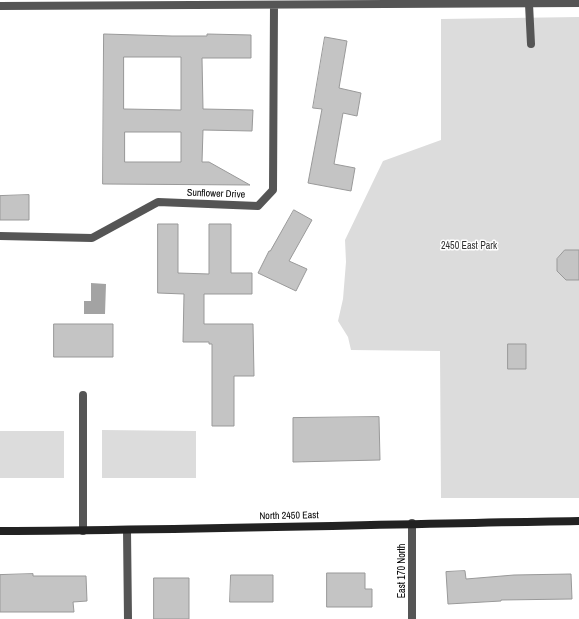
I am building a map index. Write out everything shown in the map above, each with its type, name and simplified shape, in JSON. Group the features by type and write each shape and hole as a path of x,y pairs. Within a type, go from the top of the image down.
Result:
{"street":[{"path":"0,6 274,5 404,2 529,4 579,3"},
{"path":"529,4 531,44"},
{"name":"Sunflower Drive","path":"0,236 92,238 158,202 258,206 273,190 274,5"},
{"path":"83,395 83,530"},
{"name":"North 2450 East","path":"0,531 579,521"},
{"name":"East 170 North","path":"412,523 412,619"},
{"path":"127,530 128,619"}],"green space":[{"name":"2450 East Park","path":"579,17 579,498 441,498 440,351 351,350 348,337 338,321 343,299 346,262 345,240 383,161 441,140 441,19"},
{"path":"102,430 196,431 196,478 102,478"},
{"path":"0,431 64,431 64,478 0,478"}],"shaded area":[{"path":"91,283 106,284 105,314 84,314 84,301 91,301"}],"building":[{"path":"104,34 172,36 207,36 207,34 251,35 251,58 202,58 203,109 253,110 252,131 203,130 202,162 209,162 250,185 103,184","holes":["124,57 181,57 181,110 124,109","125,132 181,132 181,162 125,162"]},
{"path":"325,37 347,41 339,88 361,93 357,116 343,113 334,164 355,168 351,191 308,183 322,109 313,108"},
{"path":"29,195 29,220 0,220 0,196"},
{"path":"294,210 312,220 289,261 307,269 296,291 258,273 269,251"},
{"path":"158,224 178,224 178,273 209,274 209,224 231,224 231,273 252,273 252,294 204,294 204,324 253,324 254,376 234,376 234,426 212,426 212,344 209,344 209,342 183,342 184,294 158,293"},
{"path":"565,250 579,250 579,280 566,280 557,271 557,259"},
{"path":"54,324 113,324 113,357 54,357"},
{"path":"508,344 526,344 526,369 508,369"},
{"path":"379,417 380,460 293,462 293,418"},
{"path":"465,571 466,579 514,575 571,574 572,599 501,600 448,604 446,572"},
{"path":"327,573 365,573 365,589 372,589 372,607 327,607"},
{"path":"33,574 33,576 86,576 87,601 73,602 74,612 0,612 0,575"},
{"path":"231,575 273,575 273,602 230,602"},
{"path":"154,578 189,578 189,619 154,619"}]}
